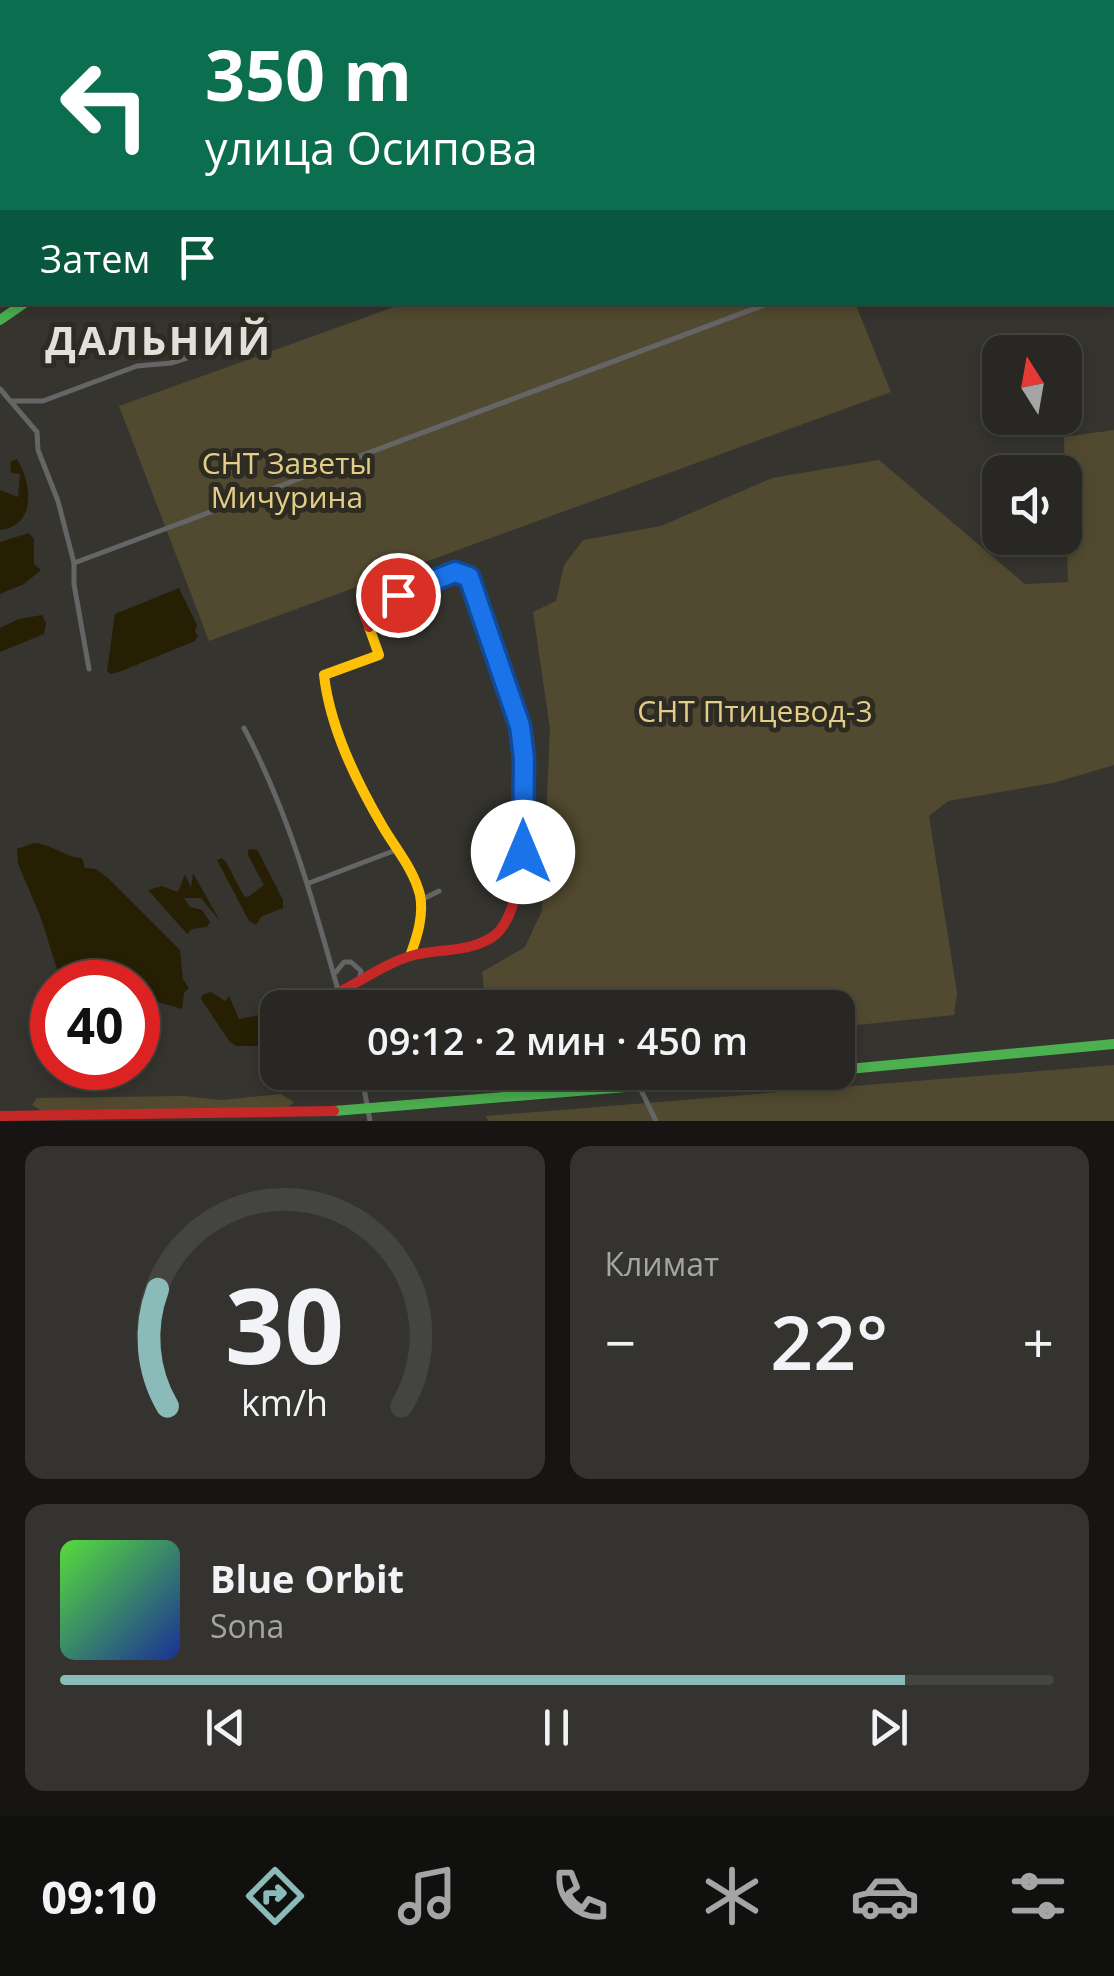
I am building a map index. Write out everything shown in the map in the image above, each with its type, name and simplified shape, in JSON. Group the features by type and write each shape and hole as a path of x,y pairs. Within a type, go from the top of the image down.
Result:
{"street":[{"path":"0,320 22,305"},
{"path":"74,563 764,305"},
{"path":"10,400 43,401 137,366 183,359 267,322"},
{"path":"0,389 36,432 38,450 58,502 74,563 89,670"},
{"path":"343,990 410,956 482,941 495,935 510,918 521,877 524,758 520,726 469,577 461,571 368,606 363,612 379,655 324,675 328,700 361,786 414,879 421,900 419,928 410,956"},
{"path":"244,728 264,766 309,883 339,990"},
{"path":"309,883 396,850"},
{"path":"421,900 439,892"},
{"path":"335,975 338,966 351,962 361,971 359,982"},
{"path":"855,1068 1114,1044"},
{"path":"365,1090 370,1115"},
{"path":"0,1116 370,1115 603,1090"},
{"path":"641,1090 656,1121"}],"green space":[{"name":"СНТ Заветы Мичурина","path":"400,305 856,305 891,392 209,641 119,406"},
{"name":"СНТ Птицевод-3","path":"1114,430 1114,765 1053,783 948,801 929,816 957,993 954,1015 855,1025 855,990 484,990 482,972 525,947 542,911 550,729 533,612 556,601 564,565 583,540 661,526 772,478 879,460 982,547 982,555 991,555 1025,584 1068,582 1067,555 1082,555 1082,455 1064,455 1064,437"},
{"path":"1114,1065 1114,1121 489,1121 485,1116 806,1090 855,1090 855,1086"},
{"path":"281,1094 294,1102 286,1109 42,1111 32,1105 37,1098 184,1096 222,1100"}],"shaded area":[{"path":"17,459 28,491 26,512 12,527 0,530 0,490 18,497 20,474 11,473 10,462"},
{"path":"29,533 34,539 34,564 41,570 24,584 0,594 0,542"},
{"path":"179,588 197,625 195,641 119,672 107,671 115,614"},
{"path":"42,615 46,623 44,634 0,652 0,628"},
{"path":"34,843 47,846 82,858 85,868 96,869 108,878 180,950 183,979 189,988 184,993 182,1009 160,1003 160,960 54,960 18,864 17,849"},
{"path":"254,849 283,900 283,908 262,916 256,925 249,921 217,860 222,858 226,862 248,897 264,885 248,855 248,850"},
{"path":"193,873 220,921 201,898 184,898 190,907 202,910 210,922 207,927 192,929 187,934 148,890 162,886 178,892 185,874 191,888"},
{"path":"211,992 225,1001 229,996 239,1019 260,1015 260,1046 236,1046 229,1041 202,995"}],"traffic: fast":[{"path":"0,320 22,305"},
{"path":"855,1068 1114,1044"},
{"path":"334,1111 589,1090"}],"traffic: slow":[{"path":"369,627 379,655 324,675 332,715 354,773 417,886 420,919 410,956"}],"traffic: jam":[{"path":"343,990 404,958 467,947 495,935 507,919 516,895 524,833 524,769 515,702 469,577 461,571 369,607 363,612 369,627"},
{"path":"0,1116 334,1111"}],"district":[{"name":"ДАЛЬНИЙ","path":"159,339"}],"route":[{"path":"398,595 455,572 469,577 520,726 524,758 523,852"}]}
